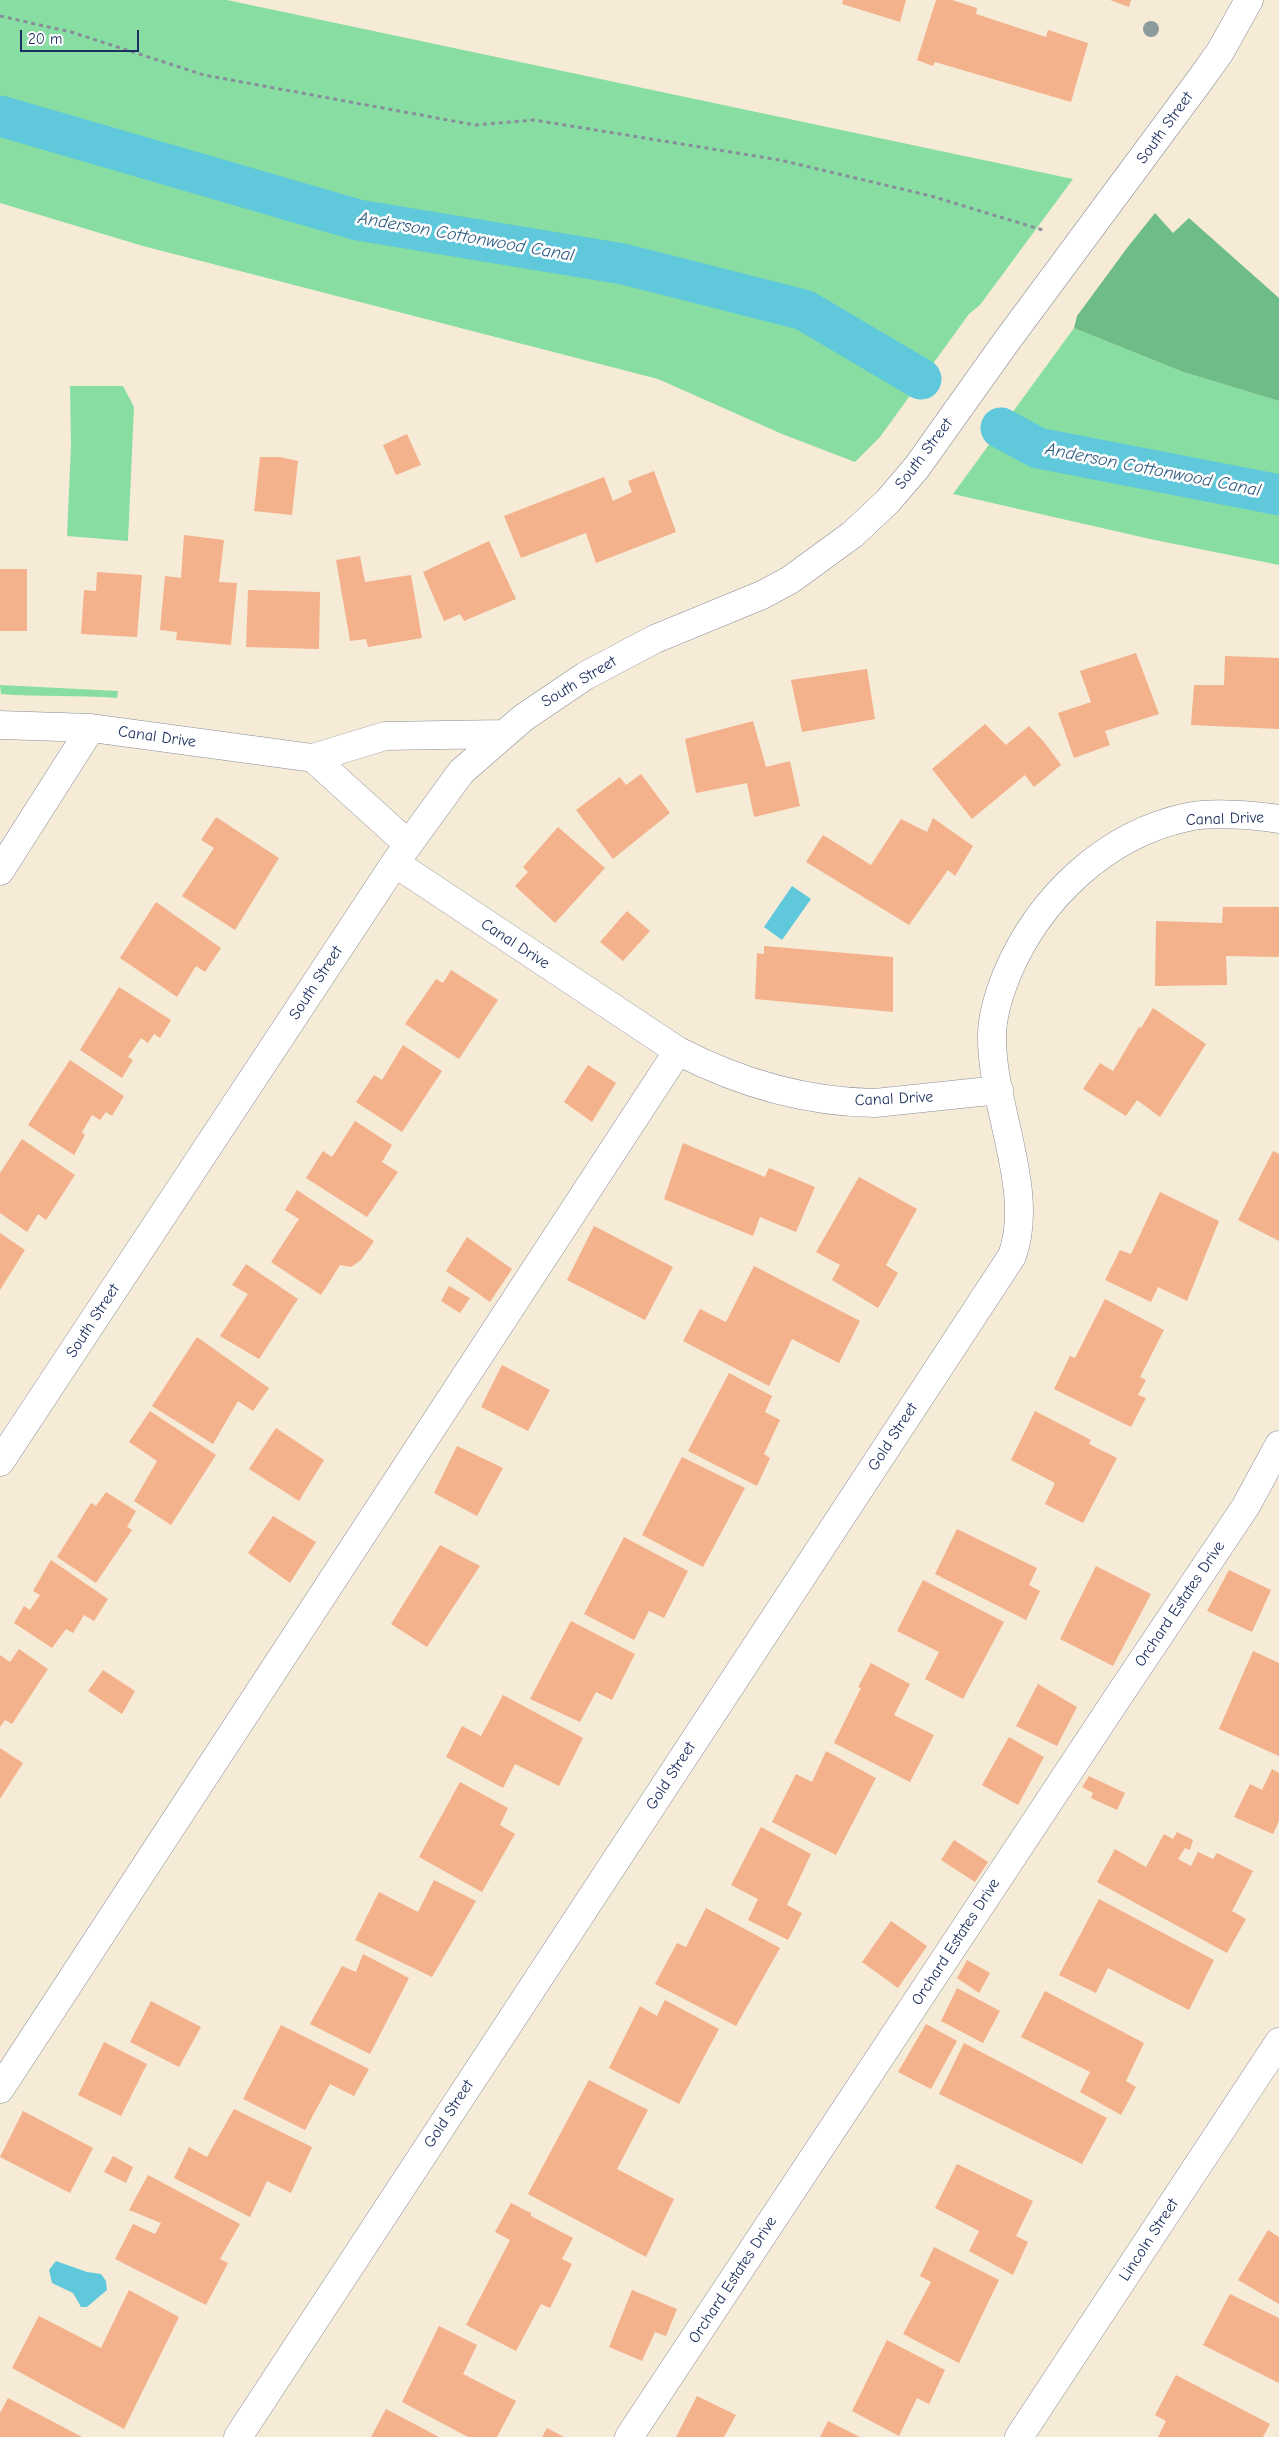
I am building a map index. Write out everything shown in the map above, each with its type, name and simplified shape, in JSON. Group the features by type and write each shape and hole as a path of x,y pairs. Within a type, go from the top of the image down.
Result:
{"street":[{"name":"South Street","path":"0,1462 402,854 461,772 502,734 585,676 655,639 762,595 790,580 853,534 888,501 917,467 1006,342 1215,59 1249,0"},
{"name":"Canal Drive","path":"0,725 91,728 313,758 385,736 502,734"},
{"path":"0,870 91,728"},
{"name":"Canal Drive","path":"313,758 402,854 678,1051 712,1069 746,1082 805,1096 839,1101 874,1103 999,1090 992,1037 996,1004 1013,960 1043,911 1060,891 1101,856 1150,829 1170,822 1190,817 1263,816 1279,818"},
{"path":"0,2089 678,1051"},
{"name":"Gold Street","path":"238,2437 1012,1256 1018,1238 1019,1205 999,1090"},
{"name":"Orchard Estates Drive","path":"630,2437 1246,1506 1279,1445"},
{"name":"Lincoln Street","path":"1019,2437 1279,2042"}],"path":[{"path":"0,16 71,32 204,75 284,90 475,125 534,120 780,160 931,196 1080,242"}],"green space":[{"path":"0,0 227,0 1073,179 980,305 969,314 880,437 855,462 782,434 658,379 143,246 0,203"},
{"path":"1155,213 1173,233 1189,218 1279,298 1279,401 1183,372 1074,328 1077,316"},
{"path":"1074,328 1183,372 1279,401 1279,565 1150,539 953,494"},
{"path":"70,386 123,386 134,407 128,541 67,536 71,445"},
{"path":"0,685 118,691 117,698 15,695 1,694"}],"water":[{"path":"792,886 811,899 782,940 764,927"},
{"path":"56,2261 87,2272 101,2274 106,2281 107,2290 87,2307 81,2307 73,2293 52,2283 49,2270"}],"building":[{"path":"843,0 906,0 900,22 842,4"},
{"path":"936,0 952,0 977,8 976,14 1046,37 1048,30 1088,43 1071,102 935,62 933,66 917,60"},
{"path":"1110,0 1131,0 1129,7"},
{"path":"407,434 421,465 396,475 383,445"},
{"path":"260,457 280,457 298,461 292,515 254,511"},
{"path":"654,471 676,532 596,563 586,533 521,558 504,516 604,477 613,501 632,492 628,481"},
{"path":"184,535 224,540 219,582 237,583 231,645 176,640 177,632 160,630 165,576 181,578"},
{"path":"489,541 516,599 464,621 460,614 444,621 423,572"},
{"path":"360,556 365,582 411,575 422,638 368,647 366,639 350,641 336,560"},
{"path":"0,569 27,569 27,631 0,631"},
{"path":"97,572 142,575 137,637 81,634 84,590 96,591"},
{"path":"248,590 320,592 319,649 246,647"},
{"path":"1136,653 1159,714 1105,731 1110,745 1074,758 1058,713 1091,702 1080,671"},
{"path":"1225,656 1279,658 1279,729 1191,725 1194,685 1224,685"},
{"path":"867,669 875,719 802,732 791,680"},
{"path":"753,721 766,767 790,761 800,806 754,817 747,783 696,793 685,739"},
{"path":"985,724 1006,745 1029,726 1061,765 1034,787 1025,775 972,819 932,769"},
{"path":"641,774 670,813 613,859 576,810 620,777 626,785"},
{"path":"216,817 279,858 235,930 182,896 214,848 201,840"},
{"path":"933,818 973,846 955,876 948,870 909,925 806,862 823,835 871,865 901,819 927,832"},
{"path":"558,827 605,868 555,923 515,886 528,872 523,867"},
{"path":"156,902 221,948 205,972 196,966 177,997 120,958"},
{"path":"1223,907 1279,907 1279,957 1226,956 1227,985 1155,986 1156,921 1222,923"},
{"path":"627,911 650,931 623,961 600,942"},
{"path":"764,946 893,957 893,1012 755,999 757,953 764,954"},
{"path":"451,970 498,1000 459,1059 405,1024 436,979 443,983"},
{"path":"119,987 171,1020 160,1038 154,1034 148,1043 141,1038 128,1057 133,1060 122,1078 80,1050"},
{"path":"1153,1008 1206,1044 1160,1117 1137,1100 1126,1116 1083,1089 1100,1063 1113,1071 1139,1027 1141,1028"},
{"path":"403,1045 442,1071 402,1132 356,1102 374,1075 382,1080"},
{"path":"70,1060 124,1096 112,1116 106,1112 100,1120 92,1115 82,1132 85,1135 74,1155 28,1125"},
{"path":"588,1065 616,1083 592,1122 564,1102"},
{"path":"355,1121 392,1145 382,1162 398,1172 367,1217 306,1178 323,1151 332,1157"},
{"path":"22,1139 75,1175 46,1220 38,1214 27,1232 0,1213 0,1173"},
{"path":"683,1143 765,1177 769,1168 815,1187 796,1232 760,1217 753,1236 664,1199"},
{"path":"1273,1151 1279,1154 1279,1241 1238,1220"},
{"path":"859,1177 917,1209 886,1265 898,1273 878,1308 832,1280 840,1265 816,1252"},
{"path":"297,1190 374,1241 361,1260 351,1267 340,1265 321,1295 271,1262 299,1219 285,1210"},
{"path":"1160,1192 1219,1221 1187,1301 1158,1287 1151,1302 1105,1280 1120,1250 1131,1254"},
{"path":"594,1226 673,1267 645,1320 567,1280"},
{"path":"0,1233 25,1250 0,1290"},
{"path":"467,1237 512,1269 490,1302 446,1271"},
{"path":"246,1264 298,1299 259,1359 220,1336 248,1294 232,1285"},
{"path":"754,1266 860,1321 839,1363 792,1339 769,1386 683,1341 700,1309 726,1322"},
{"path":"449,1286 470,1298 460,1313 441,1301"},
{"path":"1105,1299 1164,1330 1140,1377 1146,1380 1138,1395 1146,1398 1131,1427 1054,1389 1070,1356 1075,1358"},
{"path":"197,1337 269,1388 253,1411 238,1401 213,1444 152,1406"},
{"path":"502,1365 550,1390 528,1431 481,1407"},
{"path":"729,1373 772,1396 765,1412 780,1420 764,1454 770,1458 757,1486 688,1451"},
{"path":"150,1411 216,1455 171,1525 134,1501 157,1461 129,1442"},
{"path":"1035,1411 1091,1440 1089,1444 1117,1458 1083,1523 1045,1504 1055,1483 1011,1460"},
{"path":"276,1428 324,1460 299,1501 249,1469"},
{"path":"457,1446 503,1468 477,1516 434,1493"},
{"path":"682,1457 745,1488 703,1567 642,1535"},
{"path":"106,1492 136,1511 127,1527 132,1530 96,1583 57,1557 91,1503 96,1506"},
{"path":"273,1516 316,1542 290,1583 248,1553"},
{"path":"957,1529 1037,1568 1029,1585 1040,1591 1026,1620 935,1574"},
{"path":"624,1537 688,1571 664,1618 649,1611 634,1640 584,1614"},
{"path":"440,1545 480,1566 427,1647 391,1624"},
{"path":"51,1560 108,1599 94,1621 84,1615 73,1633 66,1629 52,1648 14,1623 24,1606 30,1610 40,1595 33,1591"},
{"path":"1096,1566 1151,1594 1113,1666 1060,1639"},
{"path":"1229,1570 1271,1590 1252,1632 1207,1611"},
{"path":"923,1580 1004,1622 963,1699 925,1679 939,1652 897,1631"},
{"path":"571,1621 635,1654 612,1700 596,1692 580,1722 530,1699"},
{"path":"19,1649 48,1669 12,1724 5,1720 0,1727 0,1655 10,1662"},
{"path":"1253,1651 1279,1663 1279,1756 1219,1729"},
{"path":"871,1663 910,1684 894,1715 934,1735 910,1782 834,1743 861,1688 858,1687"},
{"path":"103,1670 135,1691 122,1714 88,1691"},
{"path":"1038,1684 1077,1707 1057,1746 1016,1726"},
{"path":"503,1695 583,1738 559,1786 515,1764 503,1788 446,1757 462,1726 481,1736"},
{"path":"1009,1737 1044,1757 1018,1805 982,1785"},
{"path":"0,1748 23,1763 0,1799"},
{"path":"826,1751 876,1778 836,1855 772,1822 796,1774 812,1782"},
{"path":"1272,1769 1279,1773 1279,1821 1273,1834 1234,1817 1250,1784 1262,1790"},
{"path":"1089,1776 1125,1793 1117,1810 1091,1798 1093,1793 1082,1787"},
{"path":"460,1782 508,1808 500,1825 515,1834 482,1892 419,1857"},
{"path":"761,1827 811,1854 787,1905 802,1913 788,1940 748,1920 758,1899 731,1885"},
{"path":"1177,1832 1193,1840 1190,1850 1185,1848 1178,1859 1191,1866 1198,1852 1213,1859 1217,1853 1253,1871 1232,1911 1246,1919 1227,1953 1097,1882 1115,1849 1146,1867 1164,1834 1173,1839"},
{"path":"954,1840 988,1862 975,1882 941,1860"},
{"path":"434,1880 476,1901 432,1977 355,1940 379,1892 418,1912"},
{"path":"1099,1899 1214,1960 1189,2010 1108,1968 1096,1993 1059,1975"},
{"path":"706,1908 780,1948 736,2026 655,1984 677,1943 686,1947"},
{"path":"891,1921 927,1946 898,1988 862,1962"},
{"path":"363,1954 409,1978 370,2054 310,2024 342,1966 356,1972"},
{"path":"967,1960 990,1973 979,1993 957,1978"},
{"path":"957,1988 1000,2011 983,2043 941,2021"},
{"path":"1045,1991 1144,2043 1126,2081 1136,2087 1121,2115 1080,2092 1090,2072 1021,2037"},
{"path":"665,2000 719,2029 679,2104 609,2068 640,2006 657,2016"},
{"path":"151,2001 201,2027 179,2067 130,2042"},
{"path":"926,2024 957,2041 931,2089 898,2072"},
{"path":"281,2025 369,2069 354,2096 330,2084 305,2130 243,2099"},
{"path":"104,2042 147,2064 121,2116 78,2095"},
{"path":"964,2043 1107,2118 1082,2164 939,2094"},
{"path":"589,2080 648,2110 617,2169 674,2199 646,2257 528,2194"},
{"path":"234,2109 312,2147 291,2193 267,2181 250,2217 174,2178 189,2147 207,2157"},
{"path":"23,2111 93,2148 70,2193 0,2157"},
{"path":"113,2156 133,2167 126,2183 104,2172"},
{"path":"957,2164 1033,2201 1016,2236 1028,2242 1013,2275 969,2251 979,2231 935,2208"},
{"path":"148,2175 240,2224 220,2259 228,2263 206,2305 115,2259 133,2224 155,2234 161,2223 129,2210"},
{"path":"511,2203 573,2238 562,2259 572,2264 550,2308 541,2304 516,2351 466,2325 510,2240 495,2232"},
{"path":"1268,2230 1279,2237 1279,2304 1238,2280"},
{"path":"934,2247 999,2280 959,2363 903,2334 931,2282 920,2276"},
{"path":"129,2290 179,2317 124,2429 12,2368 39,2316 101,2348"},
{"path":"632,2290 677,2309 666,2336 655,2332 642,2361 609,2347"},
{"path":"1230,2294 1279,2318 1279,2383 1203,2345"},
{"path":"439,2326 477,2345 463,2374 516,2401 497,2437 468,2437 402,2402"},
{"path":"887,2340 945,2370 929,2404 917,2398 899,2436 852,2411"},
{"path":"1176,2375 1270,2424 1263,2437 1158,2437 1166,2421 1155,2415"},
{"path":"697,2396 736,2415 724,2437 676,2437"},
{"path":"8,2398 82,2437 0,2437 0,2413"},
{"path":"386,2409 439,2437 371,2437"},
{"path":"828,2421 860,2437 820,2437"},
{"path":"547,2428 564,2437 542,2437"}],"waterway":[{"name":"Anderson Cottonwood Canal","path":"0,116 358,220 623,264 804,310 921,379"},
{"name":"Anderson Cottonwood Canal","path":"1001,428 1038,448 1279,495"}]}
